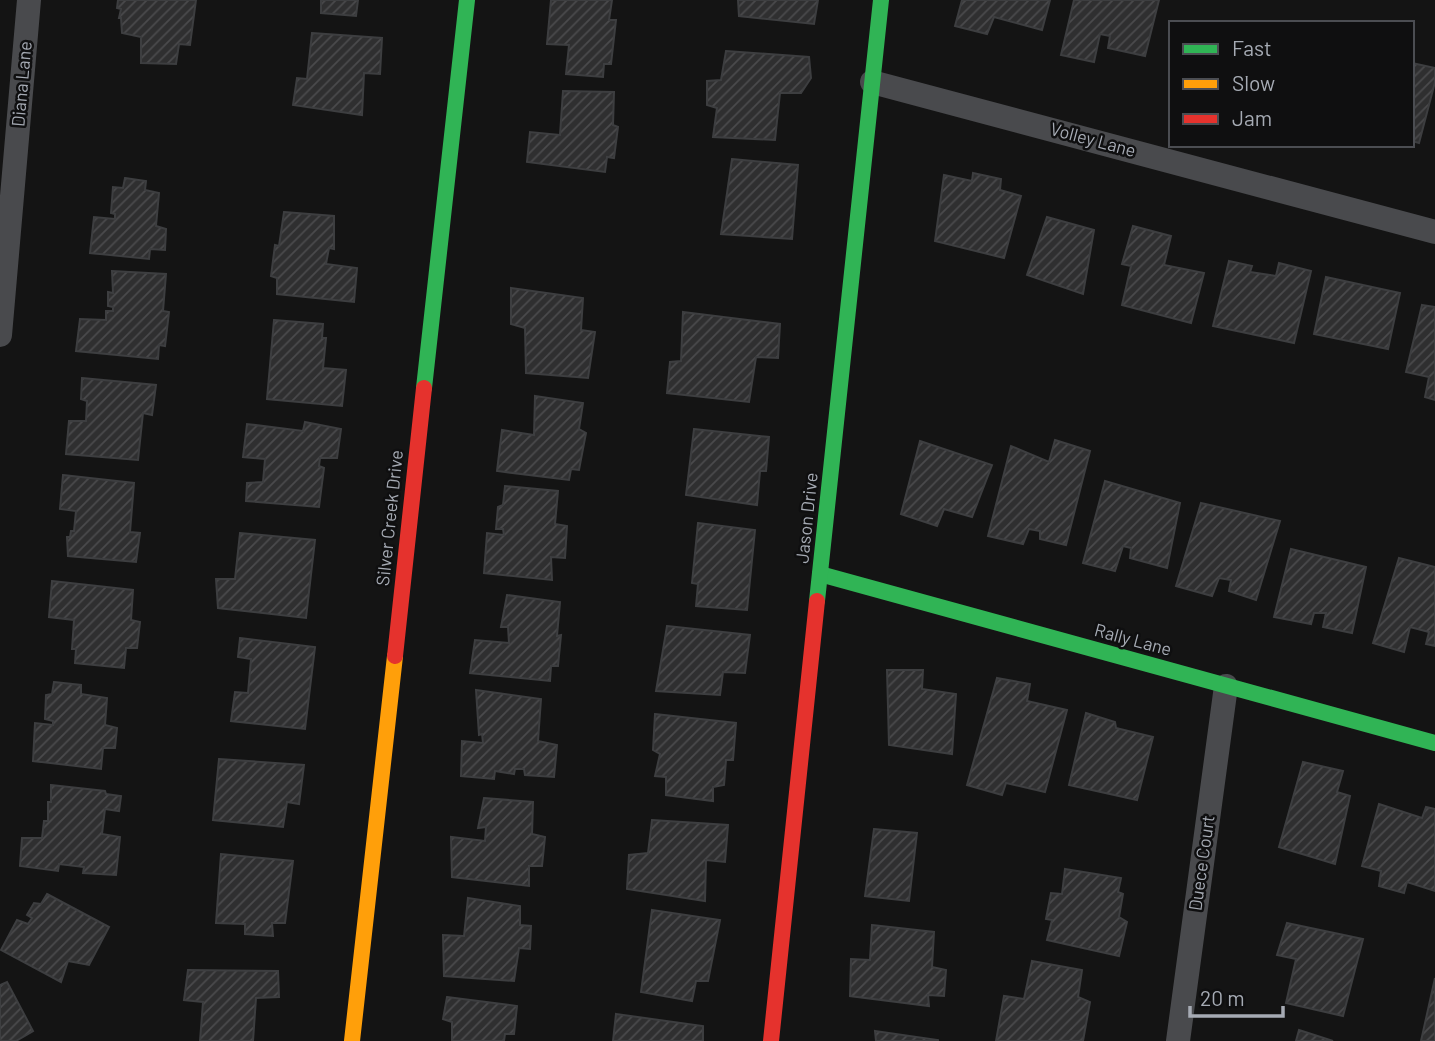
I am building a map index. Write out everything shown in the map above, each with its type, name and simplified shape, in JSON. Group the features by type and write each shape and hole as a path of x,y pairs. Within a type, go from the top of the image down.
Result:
{"street":[{"name":"Diana Lane","path":"0,335 29,0"},
{"name":"Silver Creek Drive","path":"352,1041 467,0"},
{"name":"Jason Drive","path":"771,1041 881,0"},
{"name":"Volley Lane","path":"872,82 1435,232"},
{"name":"Rally Lane","path":"820,574 1435,743"},
{"name":"Duece Court","path":"1178,1041 1226,685"}],"building":[{"path":"118,0 196,0 190,45 179,44 176,64 141,63 141,37 122,33"},
{"path":"321,0 358,0 356,16 321,13"},
{"path":"551,0 612,0 609,20 616,20 611,64 604,64 603,77 566,74 569,45 547,44"},
{"path":"738,0 818,0 814,24 739,16"},
{"path":"962,0 1050,0 1042,30 994,17 987,34 955,26"},
{"path":"1074,0 1159,0 1145,56 1108,48 1110,36 1100,34 1094,62 1061,55"},
{"path":"312,33 382,38 380,74 364,73 362,115 293,105 297,78 307,79"},
{"path":"726,51 809,57 811,78 801,93 780,93 775,140 713,137 717,108 707,105 707,81 721,80"},
{"path":"1414,63 1435,68 1435,82 1419,143 1414,142"},
{"path":"563,91 614,92 613,125 618,127 614,158 607,157 605,172 527,162 530,132 560,135"},
{"path":"732,159 798,165 792,239 721,234"},
{"path":"973,173 1001,179 1000,190 1021,196 1004,258 935,241 944,175 972,181"},
{"path":"125,178 146,181 145,190 159,193 156,226 166,229 165,250 150,249 149,259 90,253 94,217 115,219 115,214 111,213 113,187 123,188"},
{"path":"284,212 334,216 334,249 329,248 326,264 357,268 354,302 277,294 277,278 271,276 275,245 279,246"},
{"path":"1047,217 1094,230 1083,294 1027,275"},
{"path":"1133,226 1171,236 1164,265 1204,273 1191,323 1122,305 1131,266 1122,264"},
{"path":"1229,261 1252,266 1250,272 1276,276 1279,263 1311,271 1294,343 1213,326"},
{"path":"112,271 166,274 163,311 169,312 165,346 159,345 158,359 76,351 80,319 106,320 106,311 113,311 113,307 108,306 108,292 113,293"},
{"path":"1326,277 1400,293 1388,349 1314,334"},
{"path":"511,288 583,298 581,330 595,332 588,378 526,373 525,328 511,324"},
{"path":"1422,305 1435,307 1435,400 1425,397 1429,377 1406,372"},
{"path":"683,312 780,324 778,358 756,357 749,402 667,393 670,362 681,361"},
{"path":"274,320 323,324 322,338 326,338 323,368 346,370 342,406 267,399"},
{"path":"82,378 156,385 152,415 143,413 138,460 66,454 69,421 86,421 87,401 81,399"},
{"path":"535,396 583,403 579,429 586,433 579,470 571,469 569,480 497,471 502,430 534,435"},
{"path":"305,422 341,429 337,458 320,458 319,466 324,468 319,507 246,501 247,483 263,482 265,459 243,457 247,424 303,431"},
{"path":"694,429 769,437 766,471 760,471 757,505 686,495"},
{"path":"1055,440 1090,451 1066,545 1040,539 1040,531 1029,529 1023,544 988,536 1011,446 1049,462"},
{"path":"920,441 992,465 972,517 944,509 937,526 901,514"},
{"path":"63,475 134,483 130,532 140,533 136,562 68,556 67,537 74,531 76,511 60,509"},
{"path":"1105,481 1180,503 1167,568 1130,558 1131,548 1123,546 1115,571 1083,563"},
{"path":"505,486 558,491 555,524 567,526 565,558 551,557 552,580 484,573 487,533 504,535 503,529 496,529 498,507 503,505"},
{"path":"1201,503 1280,521 1256,600 1229,591 1231,580 1219,578 1212,596 1176,586"},
{"path":"698,523 755,530 747,610 696,606 698,584 692,583"},
{"path":"240,533 315,540 306,618 218,608 216,579 235,579"},
{"path":"1291,549 1366,567 1352,633 1323,627 1326,613 1314,613 1311,624 1274,617"},
{"path":"1399,558 1435,567 1435,646 1426,644 1429,632 1410,627 1404,652 1373,643"},
{"path":"52,581 133,590 131,620 140,622 137,648 126,648 124,668 75,663 76,649 72,649 74,620 49,617"},
{"path":"507,595 560,602 558,666 551,666 550,681 470,673 475,640 509,643 508,627 501,627"},
{"path":"667,626 750,635 745,673 723,672 720,695 656,691"},
{"path":"240,638 315,647 305,729 231,721 235,692 248,693 251,659 238,657"},
{"path":"887,670 923,670 922,689 956,694 952,754 889,745"},
{"path":"997,678 1030,684 1027,701 1067,710 1045,792 1006,783 1002,795 967,785"},
{"path":"54,682 81,685 81,694 107,698 105,725 117,728 115,748 103,748 101,769 33,761 35,723 53,725 53,721 45,719 46,695 52,694"},
{"path":"476,690 541,699 538,741 557,745 554,777 525,775 524,769 515,769 514,774 495,771 494,779 461,776 462,741 483,743 482,734 479,735"},
{"path":"1086,713 1115,722 1116,728 1153,737 1137,800 1069,785"},
{"path":"655,714 736,723 733,760 726,760 724,785 713,787 713,801 666,795 666,777 655,776 660,754 653,750"},
{"path":"219,759 304,765 299,804 287,802 283,827 213,820"},
{"path":"1303,762 1343,771 1337,792 1350,796 1335,864 1279,847"},
{"path":"51,785 105,791 106,794 121,796 119,811 105,809 102,834 120,837 116,875 83,873 84,867 59,864 58,871 20,866 22,838 42,838 44,821 48,821"},
{"path":"484,798 533,802 532,834 545,837 542,866 529,866 529,886 452,877 451,837 485,841 486,827 478,828"},
{"path":"1379,804 1422,818 1426,807 1435,809 1435,891 1407,882 1404,893 1379,886 1381,871 1362,866"},
{"path":"652,820 728,825 725,862 706,860 705,901 627,889 629,855 648,853"},
{"path":"874,829 917,833 909,901 865,896"},
{"path":"221,854 293,861 285,923 272,923 273,936 245,934 245,924 216,923"},
{"path":"1065,869 1121,878 1118,892 1123,894 1119,917 1127,922 1119,956 1047,940 1052,920 1046,919 1051,893 1062,894"},
{"path":"47,894 109,927 89,965 68,961 61,982 1,950 17,920 28,924 32,918 27,915 34,903 41,904"},
{"path":"468,898 520,906 520,925 531,926 530,949 519,948 514,981 444,976 443,935 464,936"},
{"path":"652,910 720,920 708,981 696,981 692,1001 641,992"},
{"path":"1287,923 1363,939 1343,1016 1286,1003 1296,959 1277,955"},
{"path":"872,925 934,932 932,967 946,970 944,996 928,995 929,1006 850,996 851,959 870,960"},
{"path":"1032,961 1082,970 1078,997 1090,1002 1083,1041 996,1041 1004,996 1024,999"},
{"path":"188,970 278,971 279,997 256,998 253,1041 200,1041 203,1002 184,1000"},
{"path":"1435,978 1435,1041 1421,1041"},
{"path":"7,982 33,1031 16,1041 0,1041 0,985"},
{"path":"447,997 517,1006 514,1034 505,1034 504,1041 452,1041 452,1022 443,1019"},
{"path":"616,1014 703,1026 703,1041 613,1041"},
{"path":"1299,1030 1333,1041 1296,1041"},
{"path":"875,1031 938,1040 938,1041 876,1041"}],"traffic: fast":[{"path":"424,388 467,0"},
{"path":"817,601 881,0"},
{"path":"820,574 1435,743"}],"traffic: slow":[{"path":"352,1041 395,656"}],"traffic: jam":[{"path":"395,656 424,388"},
{"path":"771,1041 817,601"}]}
